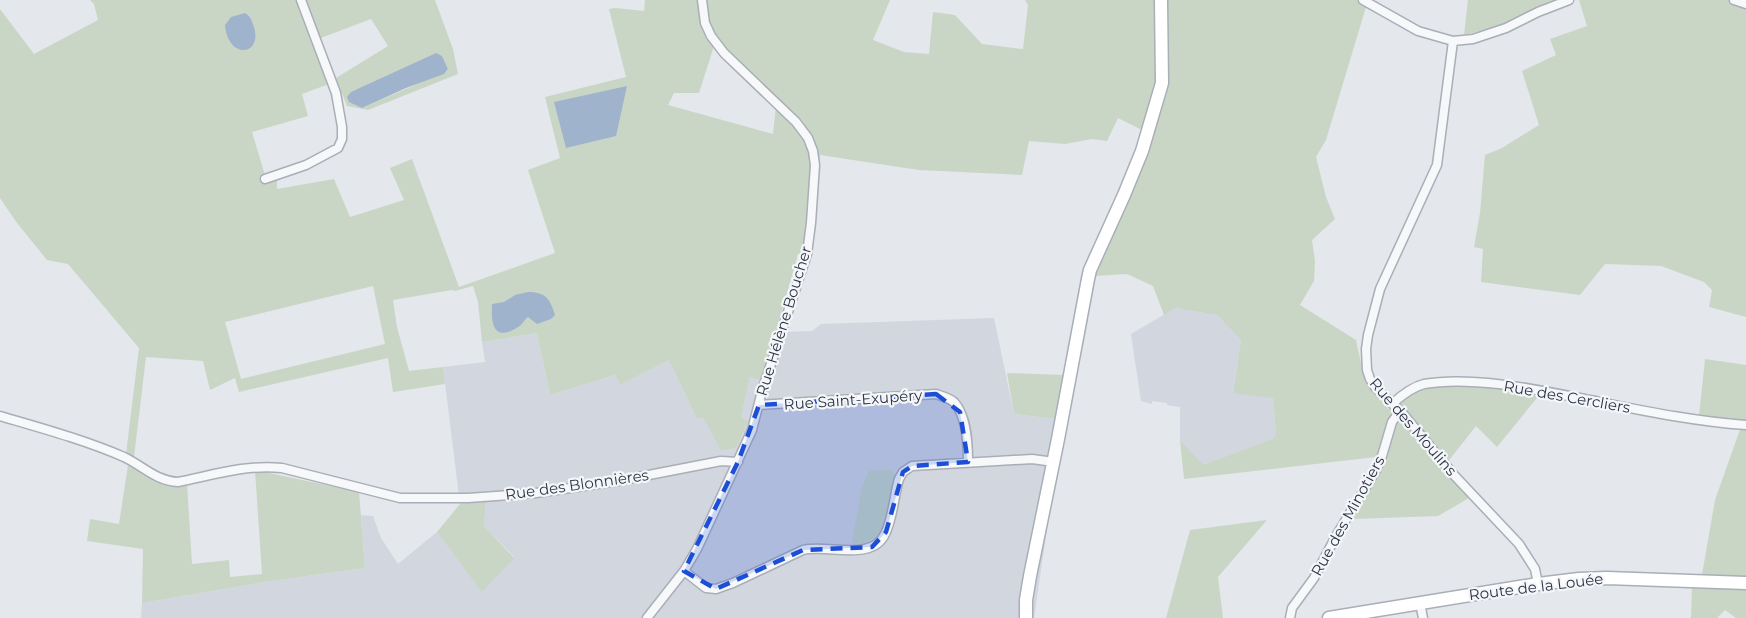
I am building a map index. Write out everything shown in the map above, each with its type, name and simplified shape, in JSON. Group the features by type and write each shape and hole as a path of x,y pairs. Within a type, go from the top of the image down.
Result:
{"street":[{"path":"265,179 306,165 338,148 342,139 336,93 301,0"},
{"name":"Rue Hélène Boucher","path":"647,618 684,571 752,430 807,254 811,223 815,165 808,138 796,123 724,53 711,36 705,23 702,0"},
{"path":"1026,618 1026,600 1090,270 1140,157 1162,83 1161,0"},
{"path":"1363,0 1418,31 1453,41 1473,39 1502,29 1569,0"},
{"path":"1734,0 1746,4"},
{"name":"Rue des Moulins","path":"1453,41 1437,165 1380,289 1368,335 1366,361 1370,379 1375,387 1393,403 1453,474 1519,544 1534,570 1538,584"},
{"name":"Rue des Cercliers","path":"1393,403 1405,393 1423,384 1468,382 1523,387 1687,418 1746,425"},
{"name":"Rue Saint-Exupéry","path":"759,405 936,394 946,397 960,412 965,430 968,462"},
{"name":"Rue des Minotiers","path":"1290,618 1292,608 1314,578 1336,536 1375,472 1392,422 1400,411"},
{"name":"Rue des Blonnières","path":"0,416 125,458 158,478 168,481 178,482 250,467 266,466 400,498 468,498 536,493 618,481 721,460 738,462"},
{"path":"684,571 706,588 716,590 802,550 872,548 880,542 886,532 896,487 903,472 912,466 1032,459 1054,462"},
{"name":"Route de la Louée","path":"1329,618 1538,584 1608,578 1746,583"},
{"path":"1018,618 1026,600"},
{"path":"1420,603 1424,618"}],"highlighted area":[{"path":"936,394 960,412 968,462 912,466 903,472 886,532 872,547 803,550 716,589 684,571 738,462 759,405"}],"shaded area":[{"path":"1175,308 1217,315 1241,340 1233,392 1273,398 1276,434 1274,438 1205,464 1180,440 1180,407 1167,405 1167,403 1152,401 1152,404 1141,401 1131,334"},
{"path":"994,318 1014,414 1067,420 1053,488 1034,618 141,618 142,603 264,582 365,568 361,515 373,516 381,538 398,564 437,532 482,591 514,557 484,526 486,503 460,504 443,367 485,362 482,342 537,333 550,395 615,375 620,385 669,360 697,419 703,416 741,418 750,377 762,381 779,323 785,325 786,332 812,331 821,324"}],"green space":[{"path":"90,0 435,0 453,49 458,74 368,110 347,106 336,78 388,46 371,19 313,41 329,84 302,94 308,116 252,132 267,182 277,180 277,189 334,179 350,217 404,200 390,168 412,159 459,287 555,253 528,170 560,158 545,97 626,77 609,9 644,11 645,0 890,0 873,40 904,52 929,54 933,12 955,15 982,44 1023,49 1028,5 1025,0 1369,0 1326,140 1316,157 1326,197 1335,219 1312,240 1315,261 1314,281 1300,305 1356,340 1365,382 1388,409 1415,392 1443,385 1494,386 1541,393 1497,447 1476,426 1443,468 1469,498 1438,516 1353,519 1348,508 1376,457 1184,479 1180,440 1205,464 1274,438 1276,433 1273,398 1233,393 1241,340 1217,315 1175,308 1164,315 1153,286 1127,274 1093,276 1150,134 1118,118 1107,141 1092,139 1065,144 1029,141 1022,175 919,170 820,155 811,257 798,254 762,381 750,377 741,418 748,421 736,448 721,450 703,417 697,419 669,360 620,385 615,375 550,395 537,333 482,342 478,302 473,286 455,291 393,300 397,327 409,371 443,367 445,384 393,392 388,358 239,392 235,378 210,390 203,361 146,357 134,457 126,454 139,348 68,264 47,260 0,198 0,9 34,54 98,20 94,4","holes":["714,46 776,106 773,134 668,105 674,93 699,93","442,56 447,71 362,108","373,286 385,344 241,379 225,322"]},
{"path":"1468,0 1558,0 1535,8 1496,27 1464,35"},
{"path":"1579,0 1746,0 1746,317 1709,307 1712,290 1704,282 1661,266 1605,264 1580,295 1481,282 1483,249 1474,247 1480,213 1485,155 1502,148 1539,125 1522,71 1556,55 1550,39 1587,26"},
{"path":"1705,359 1746,365 1746,618 1736,618 1725,610 1717,618 1691,618 1692,586 1700,586 1715,500 1743,421 1699,416"},
{"path":"1007,373 1064,375 1057,419 1014,414"},
{"path":"128,465 157,480 187,483 192,564 229,560 230,577 262,574 255,470 359,492 365,568 264,582 142,603 143,549 87,541 90,519 119,524"},
{"path":"890,470 895,473 882,530 869,541 852,543 862,486 869,471"},
{"path":"486,502 484,526 514,558 482,592 437,532 460,504"},
{"path":"1267,520 1218,577 1223,618 1166,618 1190,530"}],"water":[{"path":"245,13 251,19 255,35 254,43 245,50 232,45 225,25 231,17"},
{"path":"436,53 442,56 448,69 444,74 362,108 349,102 347,97 351,92"},
{"path":"627,86 616,136 566,148 554,102"},
{"path":"528,292 539,293 546,297 555,315 537,324 528,317 519,326 503,333 495,329 492,304 504,302 515,295"}]}
